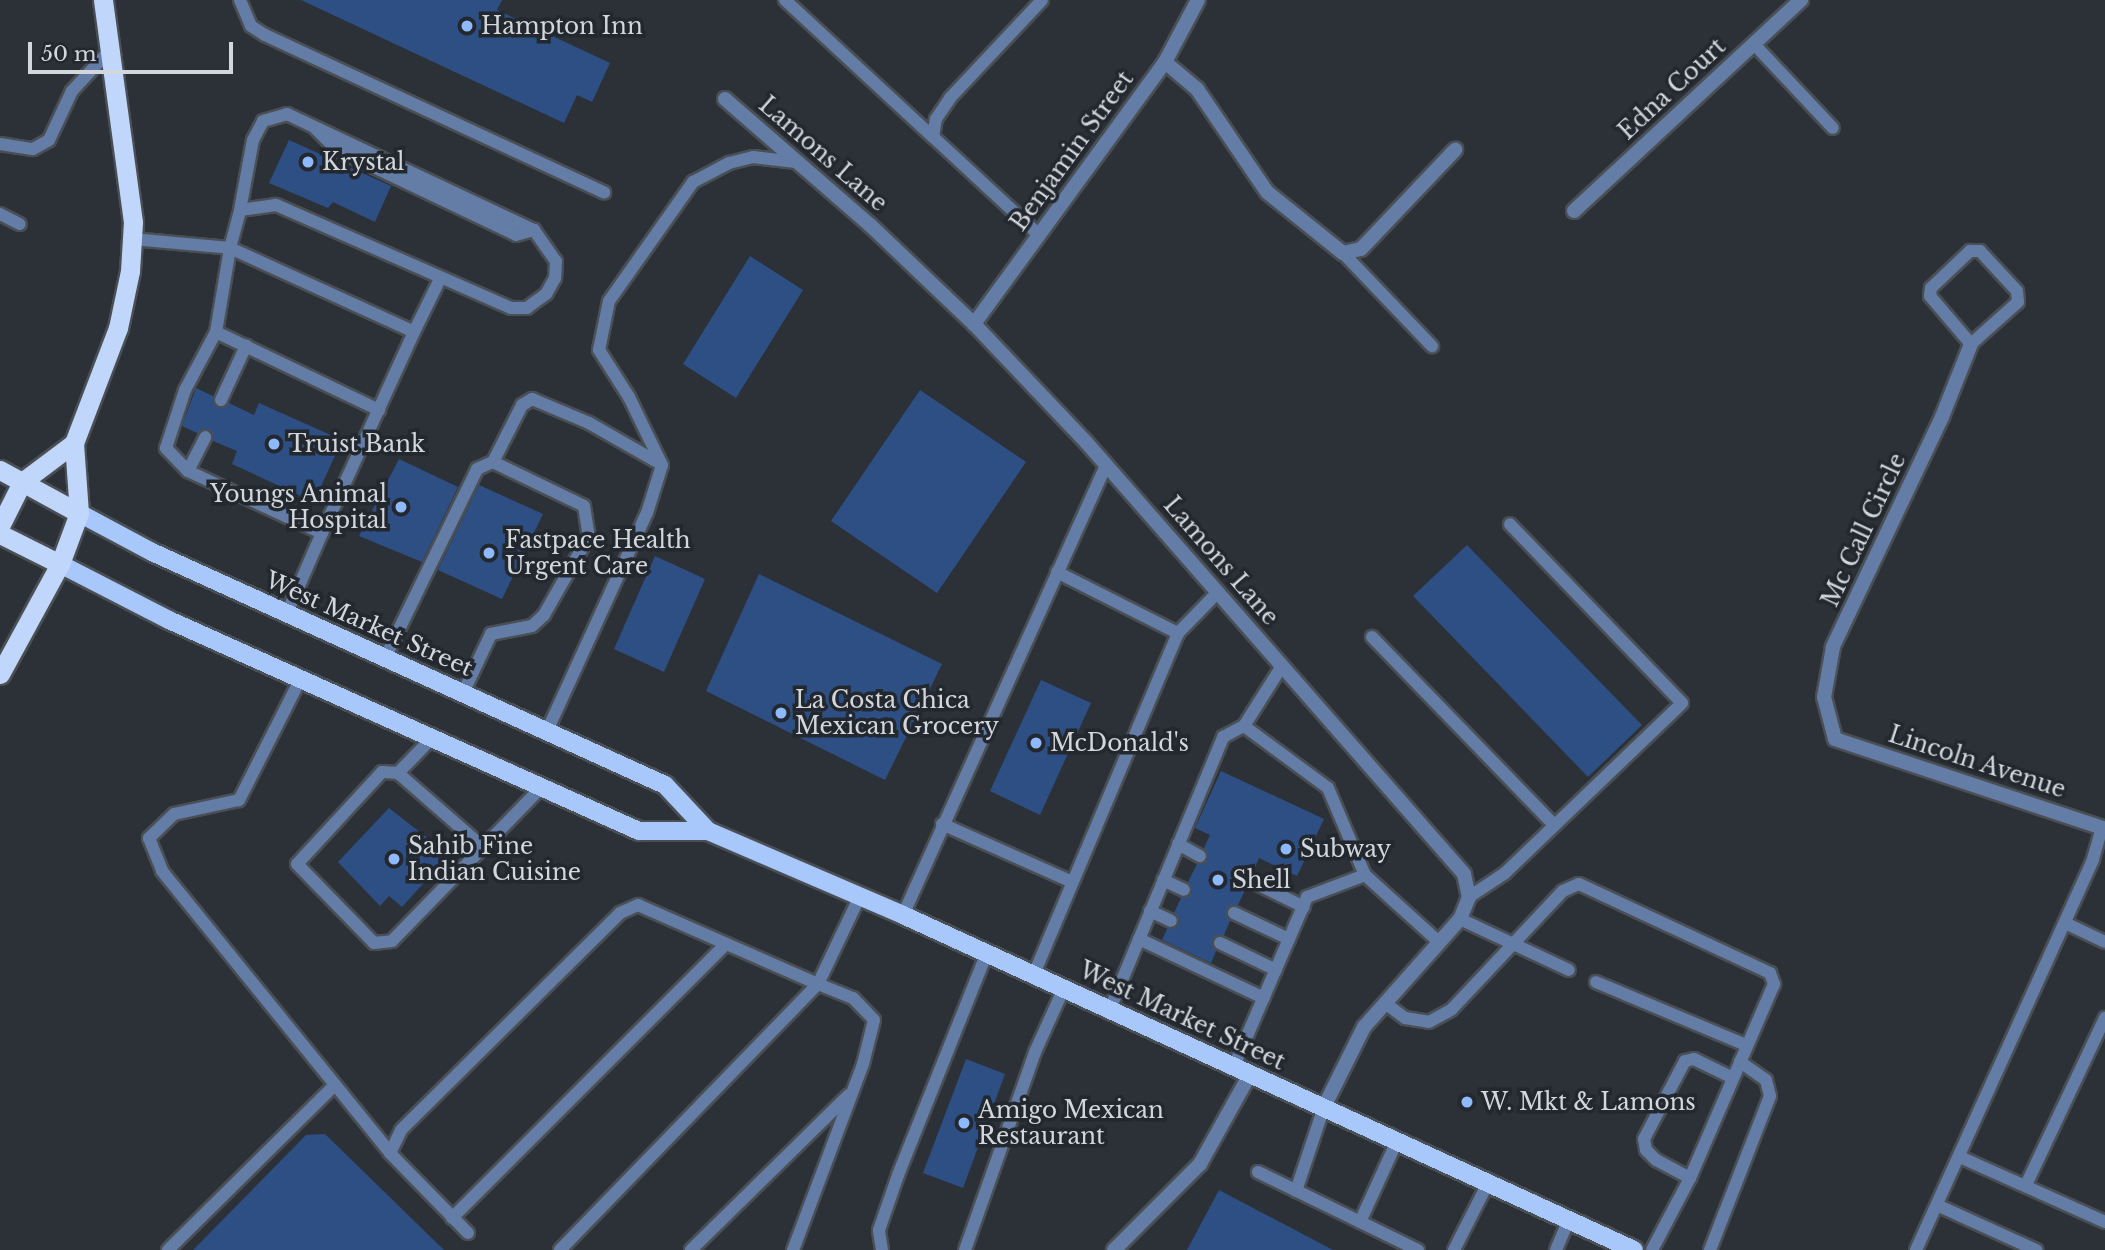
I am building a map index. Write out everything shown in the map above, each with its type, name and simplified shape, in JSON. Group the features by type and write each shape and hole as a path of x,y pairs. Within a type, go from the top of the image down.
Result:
{"highway":[{"path":"0,674 60,564 79,513 74,443 118,328 132,239 103,0"},
{"path":"0,526 22,482 74,443"},
{"name":"West Market Street","path":"0,470 79,513"},
{"name":"West Market Street","path":"0,534 60,564"}],"main road":[{"name":"West Market Street","path":"79,513 152,552 665,785 708,831 987,952 1634,1250"},
{"name":"West Market Street","path":"60,564 300,680 639,831 708,831"}],"street":[{"name":"Benjamin Street","path":"974,324 1165,62 1198,0"},
{"name":"Edna Court","path":"1574,211 1801,0"},
{"path":"1165,62 1197,89 1267,192 1343,253 1360,249 1455,150"},
{"name":"Lamons Lane","path":"725,99 974,324 1106,465 1464,874 1469,897"},
{"name":"Mc Call Circle","path":"1835,739 1824,697 1833,647 1942,417 1971,344"},
{"name":"Lincoln Avenue","path":"1835,739 2103,828"},
{"path":"1324,1107 1364,1027 1460,919 1469,897"},
{"path":"1114,1250 1200,1164 1242,1070"}],"lane":[{"path":"240,0 251,26 265,34 604,192"},
{"path":"785,0 1039,234"},
{"path":"933,137 936,119 950,98 1042,0"},
{"path":"1754,44 1833,128"},
{"path":"0,144 33,149 49,140 72,91 111,49"},
{"path":"240,210 276,205 511,308 527,308 545,294 555,278 556,261 534,230 308,122 287,114 263,121 253,140 230,248 216,332 185,390 166,448 188,471 323,533"},
{"path":"547,731 646,513 662,465 629,397 599,350 609,301 693,182 753,158 796,162"},
{"path":"0,215 20,224"},
{"path":"132,239 230,248 414,332"},
{"path":"1970,251 1980,251 2017,291 2018,302 1971,344 1930,296 1931,288 1970,251"},
{"path":"1343,253 1432,346"},
{"path":"287,613 440,279"},
{"path":"216,332 379,410"},
{"path":"221,400 246,346"},
{"path":"385,658 477,469 494,461 522,405 532,399 589,423 662,465"},
{"path":"188,471 205,437"},
{"path":"464,693 491,634 532,626 544,615 589,536 584,506 494,461"},
{"path":"903,915 1106,465"},
{"path":"1469,897 1505,873 1682,703 1510,524"},
{"path":"1058,572 1178,633"},
{"path":"1034,974 1178,633 1218,592"},
{"path":"1372,637 1554,825"},
{"path":"1110,1009 1223,737 1244,726 1282,666"},
{"path":"300,680 239,800 174,814 149,838 162,871 390,1153 468,1233"},
{"path":"1244,726 1328,788 1365,875 1438,942"},
{"path":"398,774 431,739"},
{"path":"484,848 398,774 382,772 297,864 374,943 392,941 484,848 540,789"},
{"path":"942,824 1072,882"},
{"path":"1916,1250 1939,1206 2065,923 2103,828"},
{"path":"1178,845 1200,856"},
{"path":"1242,1070 1264,998 1307,897 1365,875"},
{"path":"1164,880 1184,890"},
{"path":"1249,880 1304,906"},
{"path":"1385,1003 1405,1018 1429,1022 1452,1009 1563,891 1579,884 1597,890 1770,973 1774,984 1690,1178 1652,1250"},
{"path":"560,1250 818,984 860,897"},
{"path":"390,1153 401,1130 620,913 638,905 853,998 874,1020 852,1093 793,1250"},
{"path":"1150,911 1171,921"},
{"path":"1234,913 1289,939"},
{"path":"1460,919 1569,970"},
{"path":"2065,923 2105,942"},
{"path":"1139,939 1264,998"},
{"path":"1220,943 1276,970"},
{"path":"452,1218 726,944"},
{"path":"882,1250 879,1230 894,1186 987,952"},
{"path":"1596,982 1746,1045"},
{"path":"965,1250 1035,1052 1064,988"},
{"path":"2026,1185 2105,1018"},
{"path":"1690,1178 1656,1160 1646,1150 1644,1139 1685,1061 1694,1059 1733,1078"},
{"path":"1710,1250 1770,1096 1766,1080 1740,1062"},
{"path":"168,1250 335,1085"},
{"path":"691,1250 852,1093"},
{"path":"1296,1191 1324,1107"},
{"path":"1360,1222 1397,1141"},
{"path":"1960,1157 2105,1222"},
{"path":"1258,1172 1418,1250"},
{"path":"1454,1250 1488,1183"},
{"path":"1939,1206 2036,1250"},
{"path":"1556,1250 1569,1220"}],"building":[{"path":"301,0 502,0 497,10 610,63 592,102 577,95 564,123"},
{"name":"Krystal","path":"289,140 391,186 375,222 333,202 328,208 269,183"},
{"path":"750,256 803,290 736,398 683,364"},
{"path":"196,388 213,396 218,408 229,403 254,415 259,403 342,440 314,502 232,464 237,451 213,441 209,430 197,433 182,426"},
{"path":"920,390 1026,462 937,593 831,521"},
{"name":"Youngs Animal Hospital","path":"399,459 458,487 422,562 359,536"},
{"path":"479,485 543,514 502,599 438,570"},
{"path":"1467,545 1642,725 1588,777 1413,596"},
{"path":"655,556 705,579 664,672 614,649"},
{"path":"759,574 942,664 885,780 706,691"},
{"path":"1041,680 1091,703 1040,815 990,791"},
{"path":"1221,771 1324,819 1297,876 1259,858 1253,872 1242,876 1246,888 1238,905 1226,910 1230,921 1224,935 1212,940 1216,951 1211,963 1162,940 1167,929 1179,924 1174,913 1181,898 1192,893 1188,882 1197,864 1208,860 1204,848 1210,835 1195,828"},
{"name":"Sahib Fine Indian Cuisine","path":"389,808 449,855 402,907 389,896 380,906 338,862"},
{"name":"Amigo Mexican Restaurant","path":"966,1059 1005,1074 963,1188 923,1173"},
{"path":"325,1134 444,1250 193,1250 306,1135"},
{"path":"1219,1190 1333,1250 1187,1250"}],"place":[{"name":"Hampton Inn","path":"467,26"},
{"name":"Krystal","path":"308,162"},
{"name":"Truist Bank","path":"274,444"},
{"name":"Youngs Animal Hospital","path":"401,507"},
{"name":"Fastpace Health Urgent Care","path":"489,553"},
{"name":"La Costa Chica Mexican Grocery","path":"781,713"},
{"name":"McDonald's","path":"1036,743"},
{"name":"Subway","path":"1286,849"},
{"name":"Sahib Fine Indian Cuisine","path":"394,859"},
{"name":"Shell","path":"1218,880"},
{"name":"W. Mkt & Lamons","path":"1467,1102"},
{"name":"Amigo Mexican Restaurant","path":"964,1123"}]}
